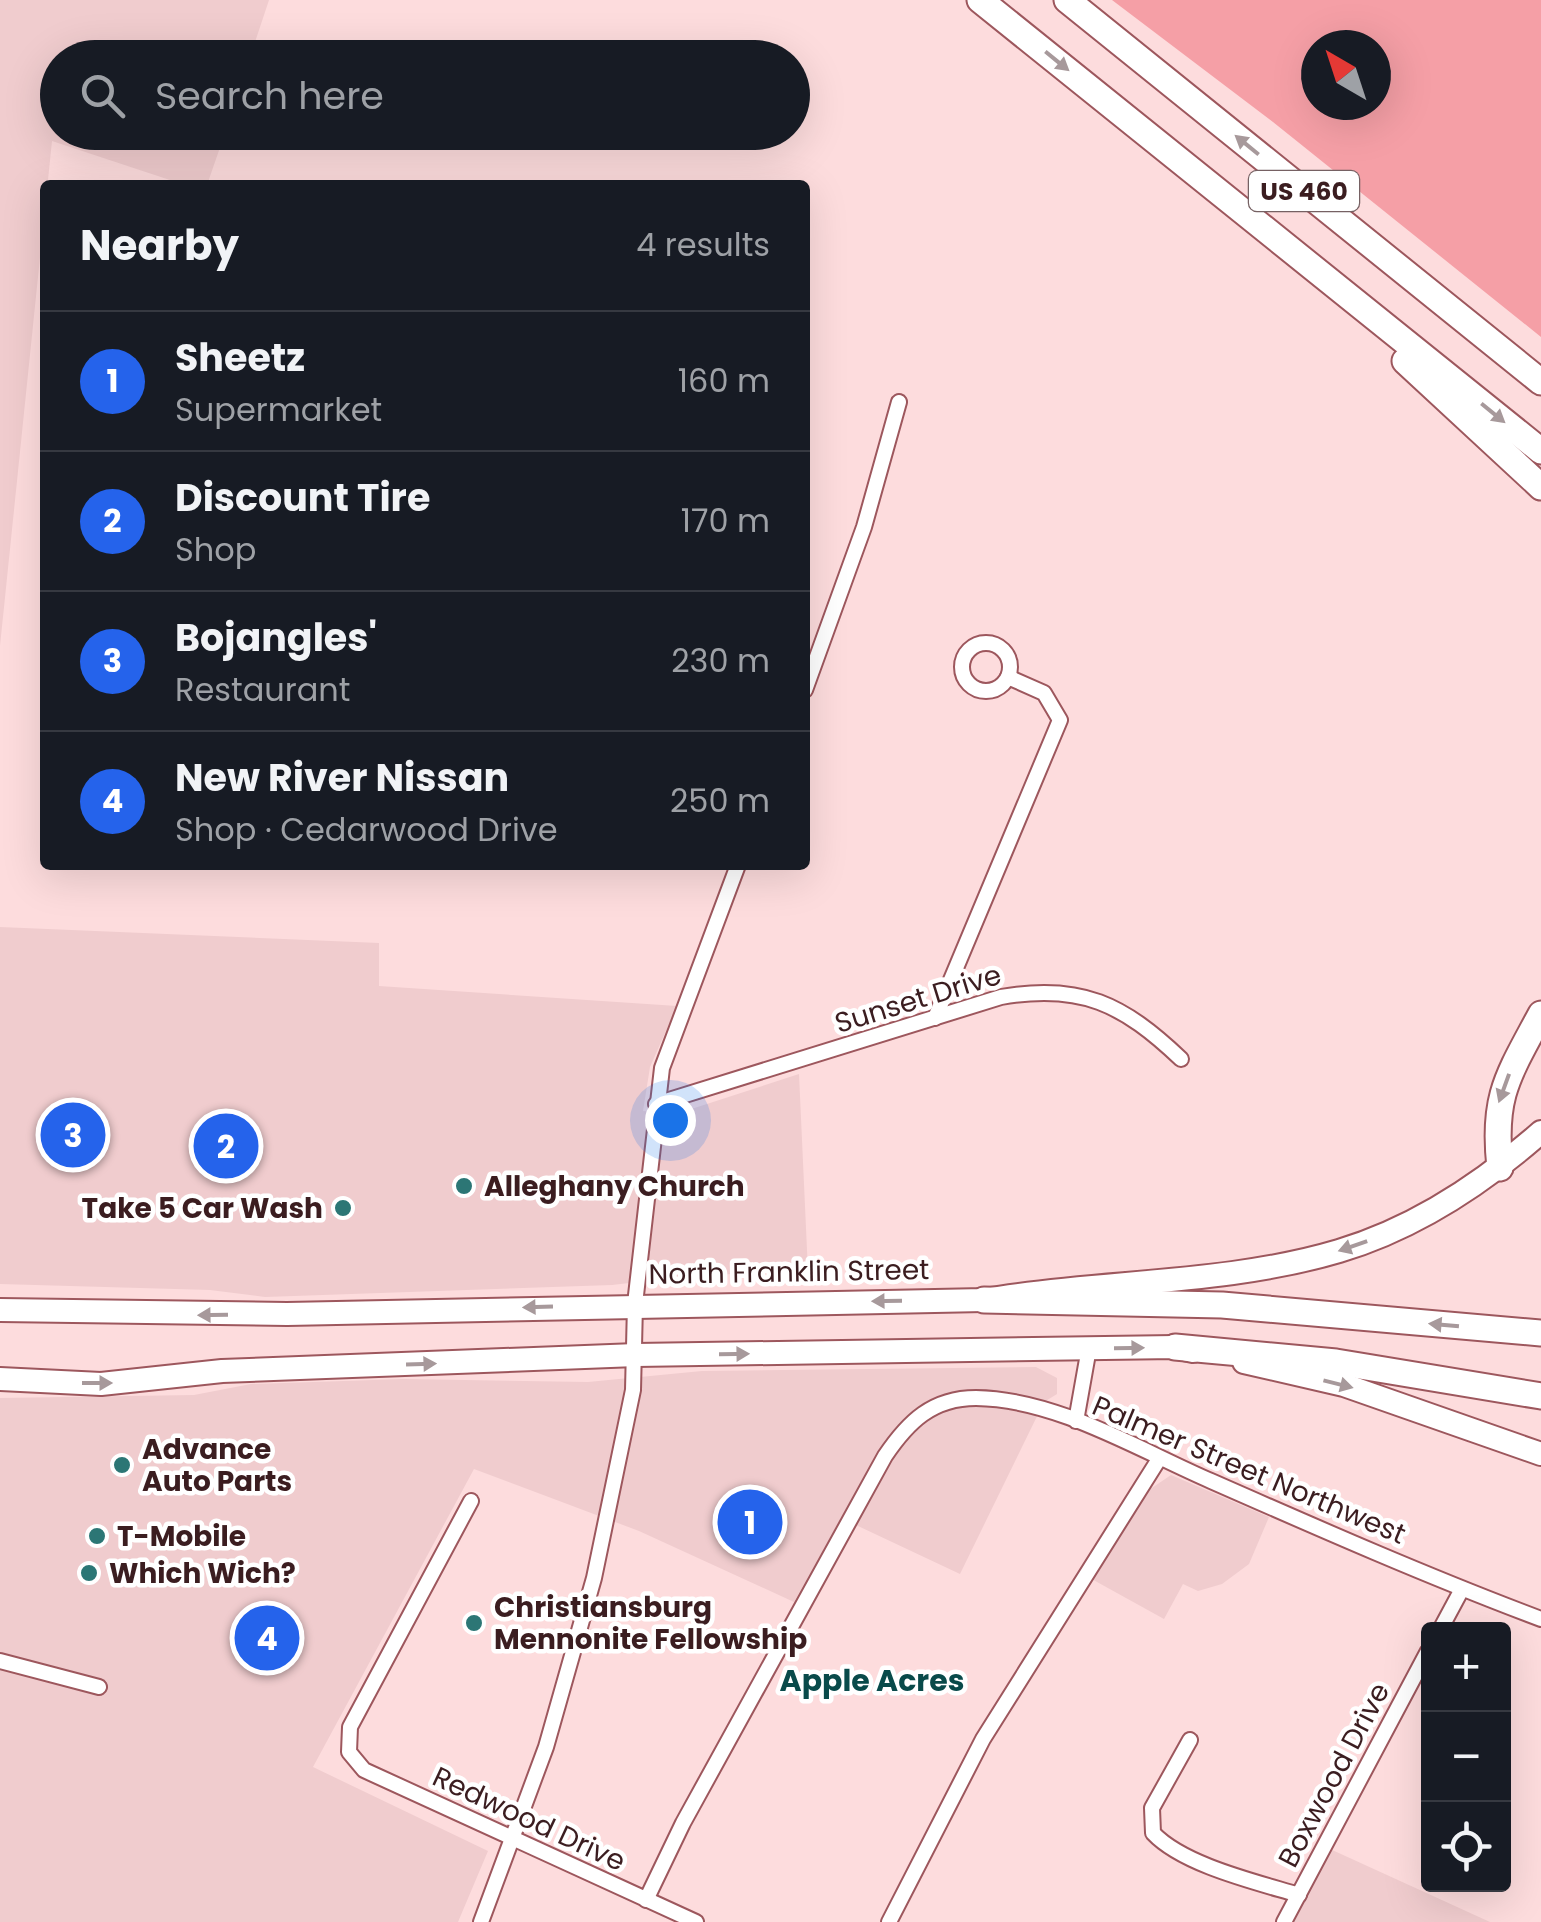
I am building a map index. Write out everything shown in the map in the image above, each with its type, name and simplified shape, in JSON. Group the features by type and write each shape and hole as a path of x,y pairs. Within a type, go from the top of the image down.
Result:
{"highway":[{"name":"US 460","path":"980,0 1541,451"},
{"name":"US 460","path":"1066,0 1541,382"},
{"path":"1254,220 1541,487"},
{"path":"1384,255 1541,364"},
{"path":"1508,456 1541,506"},
{"path":"1500,1168 1496,1112 1501,1092 1541,1014"},
{"path":"984,1300 1222,1306 1541,1333"},
{"path":"1174,1346 1336,1362 1541,1396"}],"main road":[{"name":"North Franklin Street","path":"0,1310 155,1316 984,1300 1070,1286 1199,1276 1339,1251 1432,1212 1500,1168 1541,1132"},
{"path":"0,1379 102,1384 222,1371 636,1355 1174,1346 1344,1385 1541,1454"}],"street":[{"path":"810,676 864,527 899,402"},
{"path":"935,1018 1060,720 1044,693 1008,677"},
{"path":"480,1922 515,1840 594,1578 636,1355 635,1304 662,1068 736,870"},
{"name":"Sunset Drive","path":"656,1104 1001,997 1046,990 1072,994 1125,1012 1181,1059"},
{"path":"1076,1421 1089,1348"},
{"name":"Palmer Street Northwest","path":"646,1900 683,1823 885,1456 913,1419 951,1400 987,1399 1076,1421 1462,1589 1541,1618"},
{"path":"889,1922 982,1739 1159,1458"},
{"name":"Redwood Drive","path":"470,1501 350,1727 349,1752 364,1770 696,1922"},
{"path":"1444,1622 1462,1589"},
{"path":"0,1661 100,1687"},
{"name":"Boxwood Drive","path":"1284,1922 1421,1664"},
{"path":"1190,1740 1152,1808 1152,1833 1161,1842 1225,1872 1299,1895"}],"shaded area":[{"path":"0,0 269,0 256,40 40,40 40,150 51,150 48,180 40,180 40,258 0,646"},
{"path":"1112,0 1541,0 1541,337 1273,122"},
{"path":"79,150 219,150 209,180 170,180"},
{"path":"0,927 379,943 379,986 677,1006 650,1067 643,1111 676,1114 799,1074 808,1272 698,1275 612,1285 265,1297 210,1290 0,1284"},
{"path":"1036,1367 1057,1378 1057,1394 1044,1402 960,1574 841,1518 794,1602 639,1531 474,1469 313,1767 488,1851 458,1922 0,1922 0,1398 194,1395 251,1384 403,1379 588,1382 702,1371"},
{"path":"1171,1475 1269,1517 1249,1564 1222,1584 1198,1591 1183,1584 1164,1619 1088,1577 1143,1494"},
{"path":"1330,1849 1490,1922 1294,1922"}],"place":[{"name":"Bojangles'","path":"73,1135"},
{"name":"Discount Tire","path":"226,1146"},
{"name":"Alleghany Church","path":"464,1186"},
{"name":"Take 5 Car Wash","path":"343,1208"},
{"name":"Advance Auto Parts","path":"122,1465"},
{"name":"Sheetz","path":"750,1522"},
{"name":"T-Mobile","path":"97,1536"},
{"name":"Which Wich?","path":"89,1573"},
{"name":"Christiansburg Mennonite Fellowship","path":"474,1623"},
{"name":"New River Nissan","path":"267,1638"}],"district":[{"name":"Apple Acres","path":"872,1680"}]}
